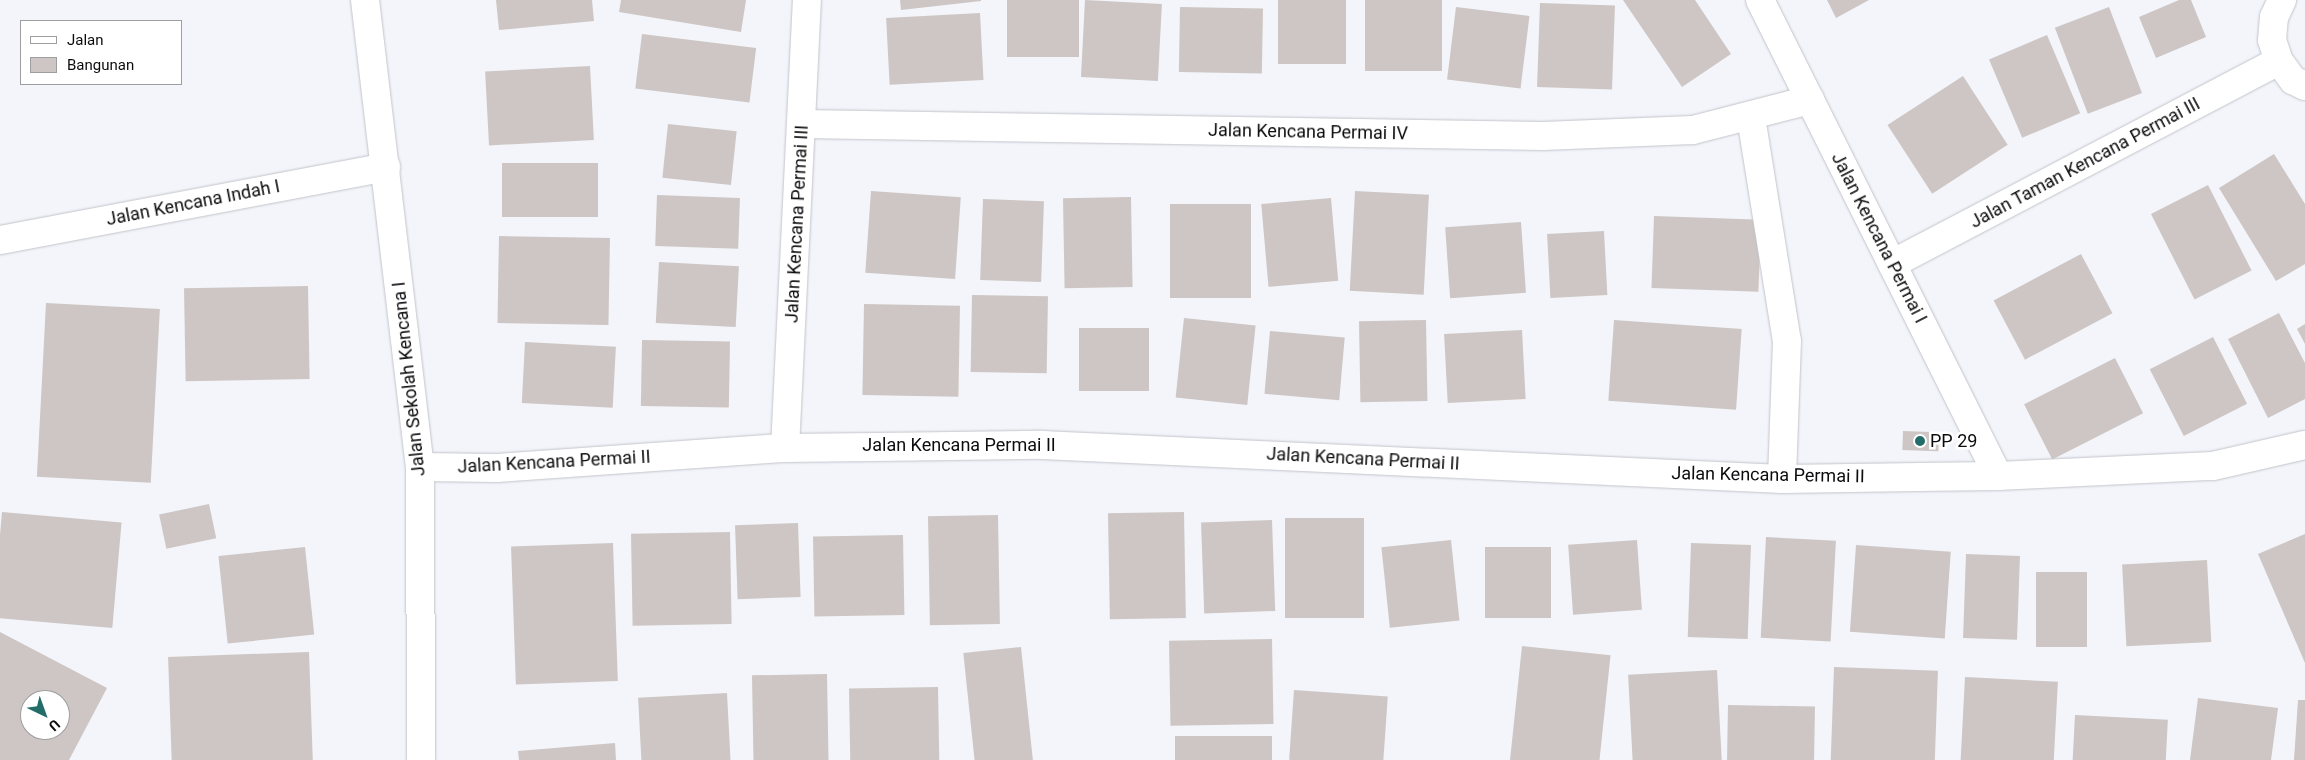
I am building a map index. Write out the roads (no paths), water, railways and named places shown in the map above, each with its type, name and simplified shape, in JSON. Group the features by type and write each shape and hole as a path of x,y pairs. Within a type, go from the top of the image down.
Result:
{"street":[{"name":"Jalan Sekolah Kencana I","path":"365,0 420,467 420,760"},
{"name":"Jalan Kencana Permai III","path":"785,448 807,0"},
{"name":"Jalan Kencana Permai I","path":"1760,0 1998,476"},
{"path":"2282,0 2274,17 2272,40 2279,61 2293,80 2305,86"},
{"name":"Jalan Taman Kencana Permai III","path":"1892,264 2279,61"},
{"name":"Jalan Kencana Permai IV","path":"802,124 1544,136 1693,130 1751,117 1810,100"},
{"path":"1751,117 1787,340 1782,479"},
{"name":"Jalan Kencana Indah I","path":"0,240 386,167"},
{"name":"Jalan Kencana Permai II","path":"420,467 497,468 785,448 1042,445 1782,479 1998,476 2213,466 2305,444"}],"place":[{"name":"PP 29","path":"1920,441"}]}
